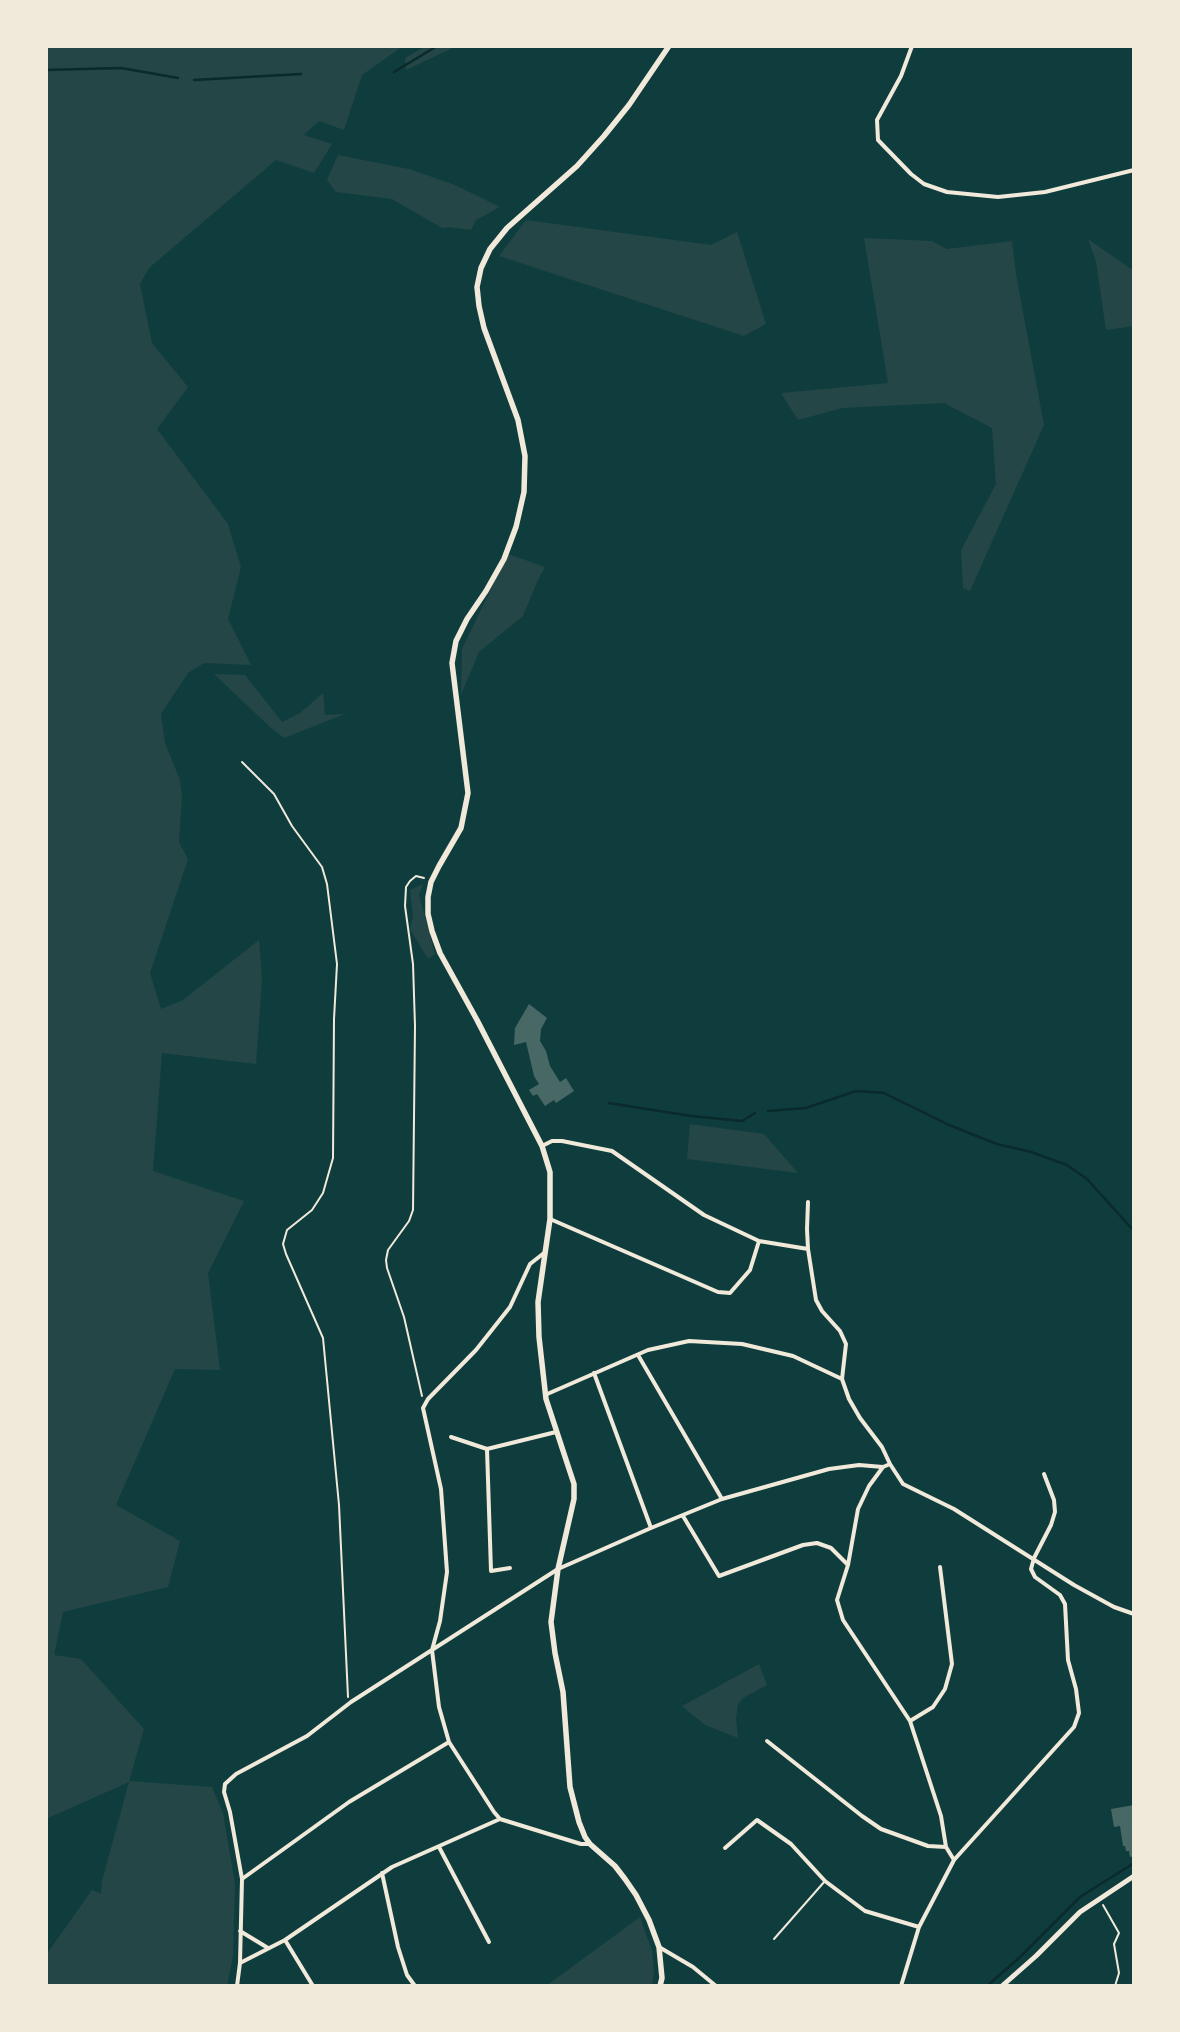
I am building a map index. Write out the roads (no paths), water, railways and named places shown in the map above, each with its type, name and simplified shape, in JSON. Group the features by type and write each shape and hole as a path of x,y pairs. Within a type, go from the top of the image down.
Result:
{"main road":[{"path":"660,1986 662,1978 658,1947 649,1920 636,1895 615,1866 590,1844 579,1822 570,1787 564,1692 555,1653 551,1622 558,1569 574,1499 574,1484 545,1395 538,1337 538,1302 550,1219 550,1172 542,1146 440,953 428,914 428,897 431,882 460,828 468,793 453,679 452,663 456,641 466,619 504,559 516,527 524,492 525,456 518,420 484,328 479,306 477,287 481,268 490,249 506,228 578,166 604,136 629,104 669,46"}],"street":[{"path":"912,46 901,76 877,120 878,140 911,174 924,184 947,192 998,197 1045,192 1134,170"},
{"path":"542,1146 552,1141 562,1141 612,1151 704,1215 759,1241 808,1249"},
{"path":"808,1202 808,1249 816,1300 822,1311 840,1331 846,1344 842,1379 849,1399 860,1418 882,1447 903,1484 954,1509 1074,1585 1114,1607 1134,1614"},
{"path":"550,1219 718,1292 730,1293 750,1270 759,1241"},
{"path":"544,1253 530,1264 510,1307 476,1350 428,1399 424,1408 441,1489 447,1572 440,1621 432,1650 439,1707 449,1742 500,1819 581,1844 590,1844"},
{"path":"545,1395 648,1350 689,1341 742,1344 793,1356 842,1379"},
{"path":"638,1355 722,1499"},
{"path":"594,1373 651,1528"},
{"path":"451,1437 487,1449 556,1432"},
{"path":"487,1449 491,1571 510,1568"},
{"path":"237,1986 240,1962 242,1879 230,1812 224,1792 225,1784 236,1774 307,1736 351,1702 558,1569 722,1499 829,1469 859,1465 883,1467 890,1464"},
{"path":"883,1467 869,1486 858,1509 848,1564 837,1600 844,1620 910,1721 941,1816 946,1847 954,1860"},
{"path":"901,1986 919,1927 954,1860 1074,1727 1079,1714 1076,1689 1068,1660 1065,1604 1060,1595 1035,1577 1031,1569 1034,1558 1052,1525 1055,1512 1054,1500 1044,1474"},
{"path":"683,1516 719,1576 803,1545 817,1543 831,1548 848,1564"},
{"path":"910,1721 933,1707 945,1689 952,1664 940,1567"},
{"path":"767,1741 862,1816 881,1828 928,1846 946,1847"},
{"path":"242,1879 349,1802 449,1742"},
{"path":"240,1962 284,1940 382,1873 416,1855 439,1847 500,1819"},
{"path":"725,1848 757,1820 791,1844 825,1881 865,1911 919,1927"},
{"path":"439,1847 490,1942"},
{"path":"382,1873 398,1947 407,1974 414,1986"},
{"path":"1002,1986 1036,1956 1080,1912 1134,1876"},
{"path":"240,1931 268,1948"},
{"path":"284,1940 313,1986"},
{"path":"658,1947 693,1967 716,1986"}],"lane":[{"path":"774,1939 825,1881"}],"waterway":[{"path":"394,72 437,46"},
{"path":"46,70 121,68 178,78"},
{"path":"194,80 301,74"},
{"path":"768,1111 806,1108 856,1091 884,1093 949,1125 997,1144 1031,1152 1067,1165 1087,1179 1134,1231"},
{"path":"609,1103 691,1116 742,1121 755,1113"},
{"path":"987,1986 1020,1957 1080,1897 1134,1863"}]}
